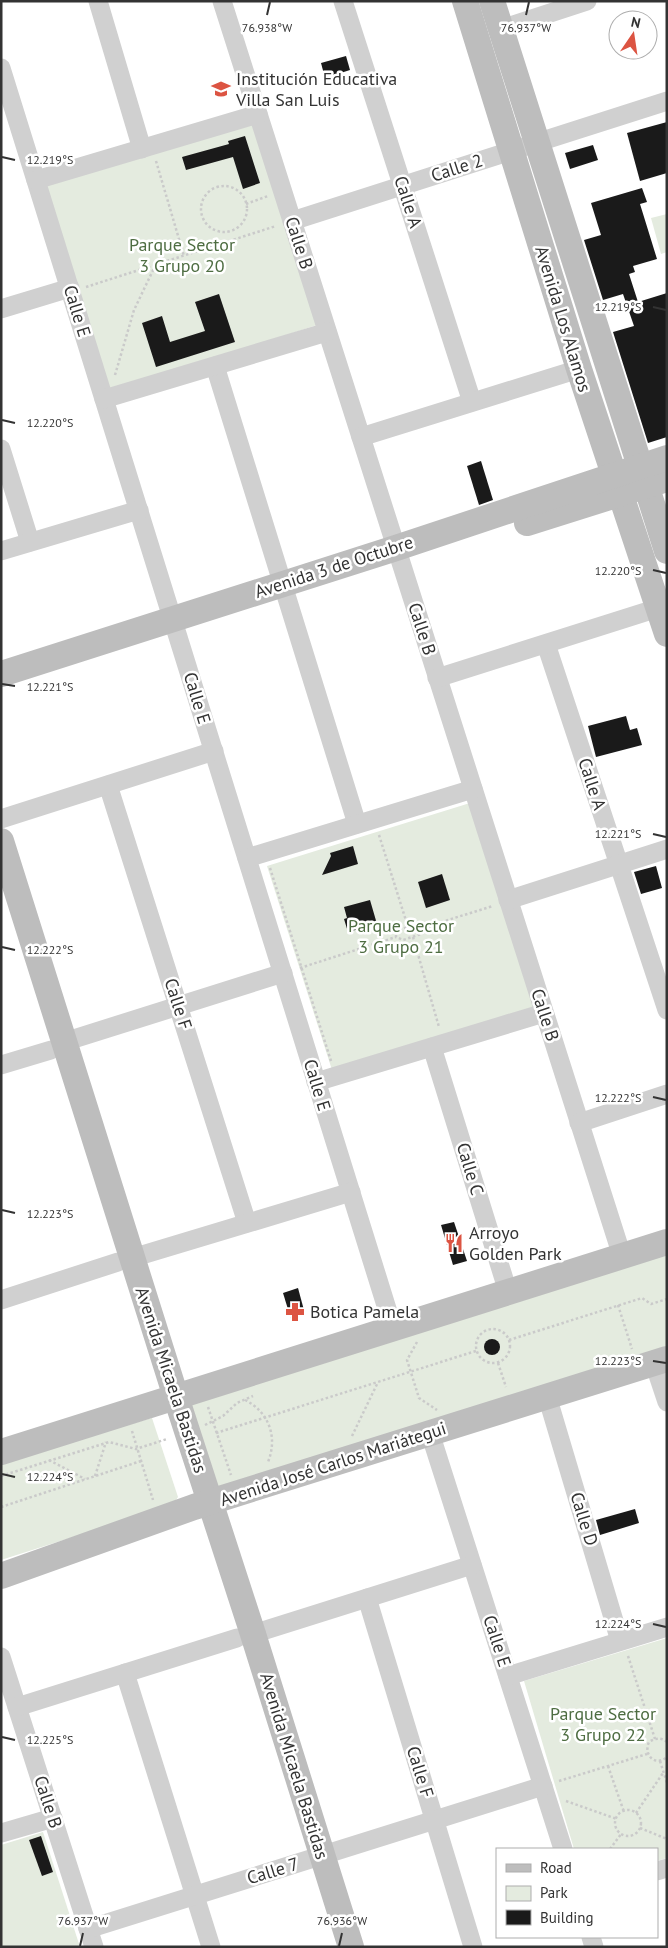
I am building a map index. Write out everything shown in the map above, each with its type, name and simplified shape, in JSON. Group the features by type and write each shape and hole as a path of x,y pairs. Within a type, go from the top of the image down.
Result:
{"street":[{"path":"98,1 148,152"},
{"name":"Calle B","path":"222,1 622,1256"},
{"name":"Calle A","path":"343,1 472,402"},
{"name":"Avenida Los Alamos","path":"464,1 579,369 667,634"},
{"name":"Avenida Los Alamos","path":"492,1 537,143 651,477 667,551"},
{"path":"501,29 587,1"},
{"name":"Calle E","path":"1,70 316,1082 400,1337"},
{"path":"537,143 667,101"},
{"path":"36,180 148,152 258,114"},
{"name":"Calle 2","path":"292,221 537,143"},
{"path":"1,309 70,290"},
{"path":"104,400 327,332"},
{"path":"215,366 285,591 366,822"},
{"path":"361,437 579,369"},
{"path":"1,449 30,542"},
{"name":"Avenida 3 de Octubre","path":"1,674 175,626 617,484 651,477 667,458"},
{"path":"1,551 139,510"},
{"path":"437,678 658,608"},
{"name":"Avenida 3 de Octubre","path":"1,690 175,626"},
{"name":"Calle A","path":"546,644 667,1010"},
{"path":"1,819 214,751"},
{"name":"Calle F","path":"108,785 248,1223"},
{"path":"247,858 473,789"},
{"name":"Avenida Micaela Bastidas","path":"1,841 57,1046 315,1858 336,1947"},
{"path":"508,900 667,849"},
{"name":"Avenida Micaela Bastidas","path":"1,892 57,1046"},
{"path":"1,1065 283,973"},
{"path":"316,1082 544,1012"},
{"name":"Calle C","path":"438,1045 508,1292"},
{"path":"579,1123 667,1094"},
{"path":"3,1295 351,1192"},
{"path":"12,1449 202,1389 400,1337 428,1328 508,1292 667,1242"},
{"path":"653,1363 667,1402"},
{"name":"Avenida José Carlos Mariátegui","path":"1,1576 202,1505 653,1363"},
{"name":"Calle D","path":"547,1396 620,1641"},
{"name":"Calle E","path":"430,1433 563,1848"},
{"path":"17,1707 472,1565"},
{"name":"Calle F","path":"367,1598 473,1947"},
{"path":"508,1676 667,1627"},
{"name":"Calle B","path":"1,1657 91,1938"},
{"path":"125,1673 211,1947"},
{"name":"Calle 7","path":"91,1938 195,1896 543,1786"},
{"path":"1,1833 53,1818"},
{"name":"Avenida Micaela Bastidas","path":"315,1858 351,1947"}],"path":[{"path":"148,152 184,256"},
{"path":"224,186 238,192 246,204 245,218 241,225 229,232 221,232 206,226 200,211 204,196 210,190 224,186"},
{"path":"246,204 272,195"},
{"path":"70,290 292,221"},
{"path":"229,232 232,240"},
{"path":"114,379 134,310 156,264"},
{"path":"366,822 408,926"},
{"path":"270,867 333,1067"},
{"path":"422,928 508,900"},
{"path":"396,937 396,931 408,926 417,924 421,925 422,928"},
{"path":"283,973 396,937 400,940 412,937 421,934 422,928"},
{"path":"412,937 438,1045"},
{"path":"509,1340 642,1298 651,1304 667,1299"},
{"path":"618,1305 653,1363"},
{"path":"416,1343 428,1328"},
{"path":"428,1328 416,1343 407,1360 410,1372 419,1398 458,1424"},
{"path":"497,1329 502,1331 509,1340 510,1346 507,1356 498,1362 486,1362 481,1359 476,1351 478,1338 486,1330 497,1329"},
{"path":"400,1337 416,1343"},
{"path":"216,1433 476,1351"},
{"path":"498,1362 513,1407"},
{"path":"339,1462 378,1382"},
{"path":"202,1389 237,1494"},
{"path":"1,1476 109,1442 137,1449 180,1436 223,1416 237,1403 259,1393"},
{"path":"234,1396 245,1400 260,1410 266,1417 273,1445 268,1464"},
{"path":"95,1476 106,1443 120,1415"},
{"path":"120,1415 137,1449 159,1520"},
{"path":"12,1449 50,1460 85,1479"},
{"path":"1,1507 141,1460"},
{"path":"620,1641 626,1652 654,1739"},
{"path":"667,1742 660,1738 654,1739 647,1746 647,1754 652,1760 660,1761 667,1757"},
{"path":"543,1786 647,1754"},
{"path":"660,1761 667,1783"},
{"path":"608,1766 624,1812"},
{"path":"636,1813 663,1773"},
{"path":"562,1799 616,1819"},
{"path":"632,1811 636,1813 640,1820 638,1832 631,1836 621,1834 616,1829 616,1819 624,1812 632,1811"},
{"path":"640,1828 667,1840"},
{"path":"611,1848 621,1834"}],"green space":[{"name":"Parque Sector 3 Grupo 20","path":"252,121 317,325 110,392 44,184"},
{"path":"667,214 667,252 661,254 651,218"},
{"name":"Parque Sector 3 Grupo 21","path":"470,803 534,1007 332,1070 267,866"},
{"path":"667,1252 667,1349 219,1492 190,1403"},
{"path":"152,1418 178,1497 173,1505 1,1560 1,1461"},
{"name":"Parque Sector 3 Grupo 22","path":"667,1638 667,1858 658,1861 658,1848 574,1848 524,1681"},
{"path":"43,1832 80,1947 1,1947 1,1845"}],"building":[{"path":"346,56 350,70 325,78 321,63"},
{"path":"667,122 667,173 640,181 627,133"},
{"path":"245,136 260,183 243,189 233,157 186,170 182,157 229,144 228,141"},
{"path":"593,145 598,160 570,169 565,153"},
{"path":"642,188 647,202 640,204 657,259 633,266 635,272 629,274 638,302 667,293 667,437 648,443 613,332 634,326 623,294 603,300 584,240 601,235 591,203"},
{"path":"219,294 235,342 156,367 142,323 162,316 170,342 205,331 195,302"},
{"path":"481,461 493,500 479,505 467,466"},
{"path":"626,716 630,730 637,728 642,745 596,757 588,726"},
{"path":"353,846 358,864 322,875 331,856 330,853"},
{"path":"656,866 662,888 641,894 634,872"},
{"path":"442,874 450,900 426,908 418,882"},
{"path":"370,900 377,924 348,932 344,919 347,918 344,907"},
{"name":"Arroyo Golden Park","path":"454,1222 467,1261 453,1265 441,1225"},
{"path":"298,1288 305,1314 291,1319 283,1293"},
{"path":"492,1339 498,1341 500,1347 498,1353 492,1355 486,1353 484,1347 486,1341"},
{"path":"635,1509 639,1523 600,1535 596,1520"},
{"path":"41,1836 53,1872 42,1876 29,1840"}],"place":[{"name":"Institución Educativa Villa San Luis","path":"221,89"},
{"name":"Arroyo Golden Park","path":"454,1243"},
{"name":"Botica Pamela","path":"295,1312"}]}
